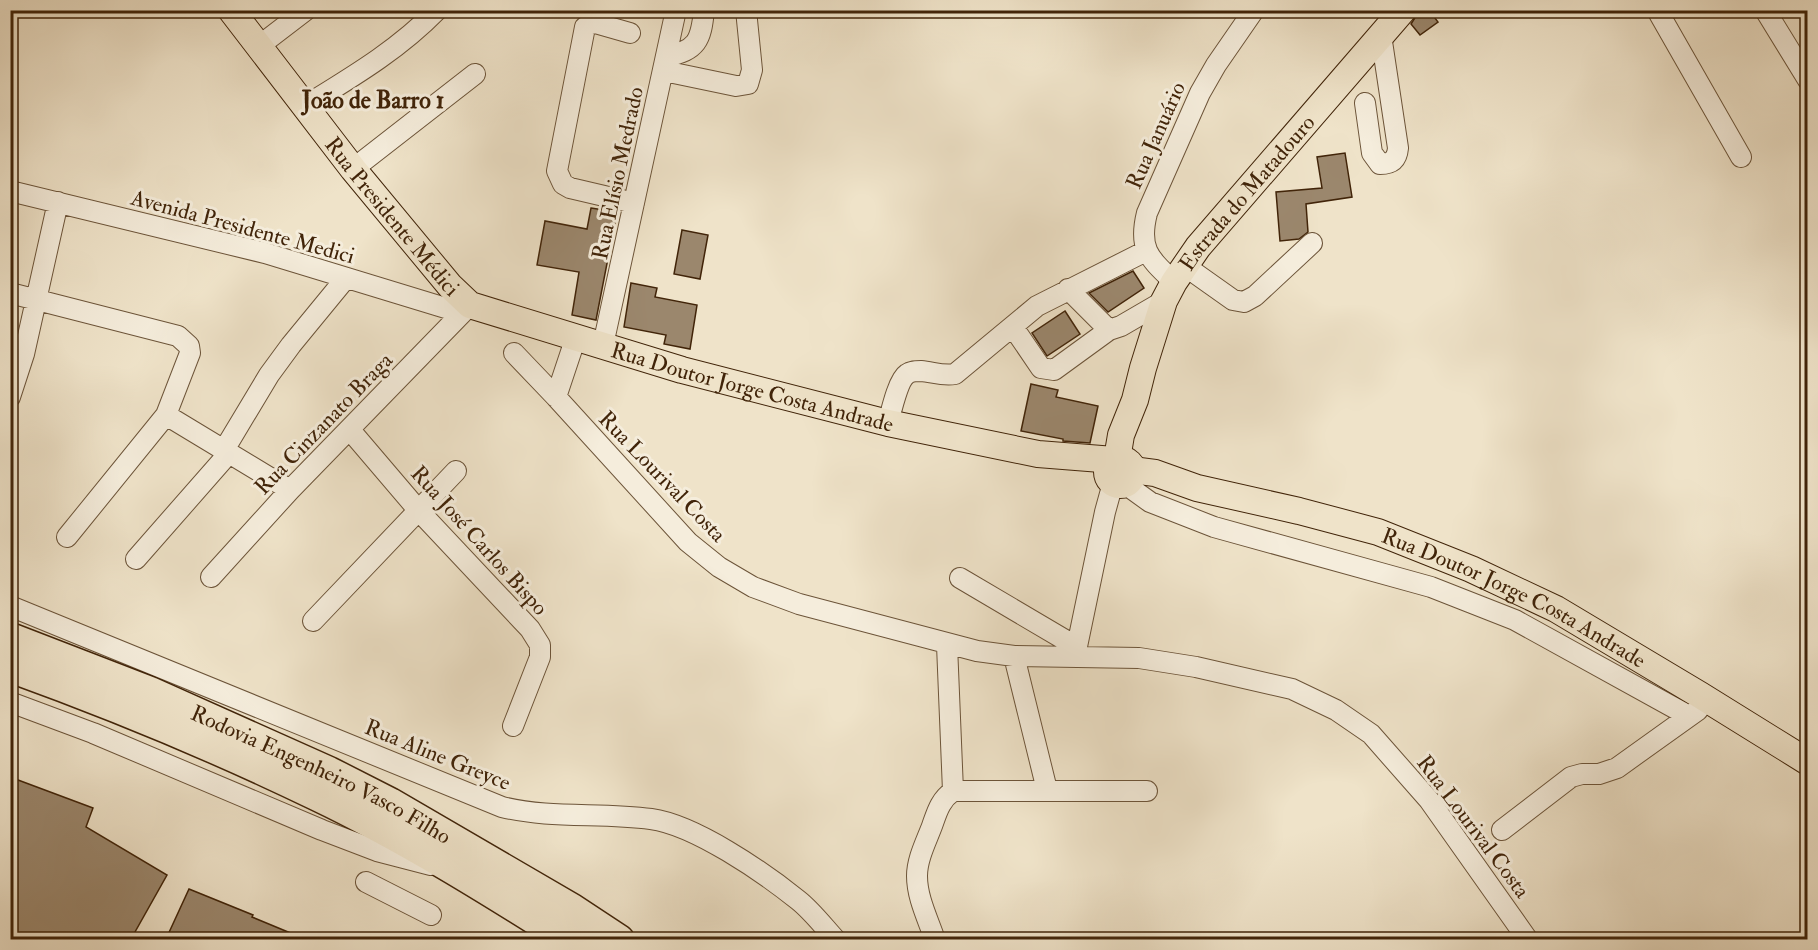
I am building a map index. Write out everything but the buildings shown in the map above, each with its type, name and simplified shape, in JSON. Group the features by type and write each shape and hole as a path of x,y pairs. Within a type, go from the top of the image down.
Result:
{"highway":[{"name":"Rodovia Engenheiro Vasco Filho","path":"10,638 150,692 329,772 399,808 619,939"},
{"name":"Rodovia Engenheiro Vasco Filho","path":"10,667 139,716 317,795 462,873 568,939"}],"main road":[{"name":"Rua Presidente Médici","path":"231,10 353,169 450,286 466,309"},
{"name":"Estrada do Matadouro","path":"1121,473 1120,435 1136,400 1149,346 1174,283 1198,247 1403,10"},
{"name":"Rua Doutor Jorge Costa Andrade","path":"466,309 576,337 682,370 888,423 1038,454 1121,473 1173,488 1197,488 1378,532 1471,569 1556,609 1808,762"}],"street":[{"path":"259,46 306,10"},
{"path":"305,106 373,64 415,33 437,10"},
{"name":"Rua Elísio Medrado","path":"603,345 676,10"},
{"path":"665,64 684,53 699,38 704,10"},
{"path":"665,64 736,86 748,84 751,76 746,10"},
{"name":"Rua Januário","path":"1146,251 1142,230 1147,213 1186,121 1216,65 1254,10"},
{"path":"1657,10 1740,157"},
{"path":"1765,10 1808,80"},
{"path":"630,33 596,23 585,27 558,163 559,178 570,188 634,203"},
{"path":"1365,103 1372,153 1380,164 1387,164 1394,161 1398,148 1382,35"},
{"path":"353,169 475,74"},
{"name":"Avenida Presidente Medici","path":"10,191 265,253 346,278 466,309"},
{"path":"10,397 24,354 58,202"},
{"path":"888,423 901,382 906,374 914,371 940,375 955,374 1037,306 1146,251 1151,261 1174,283 1244,302 1255,296 1312,243"},
{"path":"136,559 227,452 250,404 280,360 346,278"},
{"path":"1013,327 1041,368 1054,370 1109,330 1121,326 1174,283"},
{"path":"1068,289 1109,330"},
{"path":"10,293 165,332 178,336 189,346 190,353 166,415 67,537"},
{"name":"Rua Cinzanato Braga","path":"212,577 290,490 466,309"},
{"path":"556,397 576,337"},
{"name":"Rua Lourival Costa","path":"514,353 688,542 719,567 753,587 799,604 947,645 1014,656 1076,652 1139,658 1196,667 1292,689 1336,710 1371,734 1429,800 1528,939"},
{"path":"166,415 290,490"},
{"name":"Rua José Carlos Bispo","path":"350,430 420,511 530,629 540,645 540,657 513,726"},
{"path":"313,621 456,471"},
{"path":"960,578 1076,652 1105,512 1121,473 1149,502 1214,527 1431,587 1515,620 1689,716"},
{"name":"Rua Aline Greyce","path":"10,606 502,807 526,813 651,819 675,824 728,852 800,901 836,939"},
{"path":"947,645 953,791"},
{"path":"1014,656 1047,790"},
{"name":"Rodovia Engenheiro Vasco Filho","path":"10,702 93,733 377,851 462,873"},
{"path":"1502,830 1571,777 1582,774 1599,774 1617,768 1710,702"},
{"path":"934,939 920,896 917,876 919,861 944,797 953,791 1148,791"},
{"path":"366,882 431,915"}],"district":[{"name":"João de Barro 1","path":"373,100"}]}
